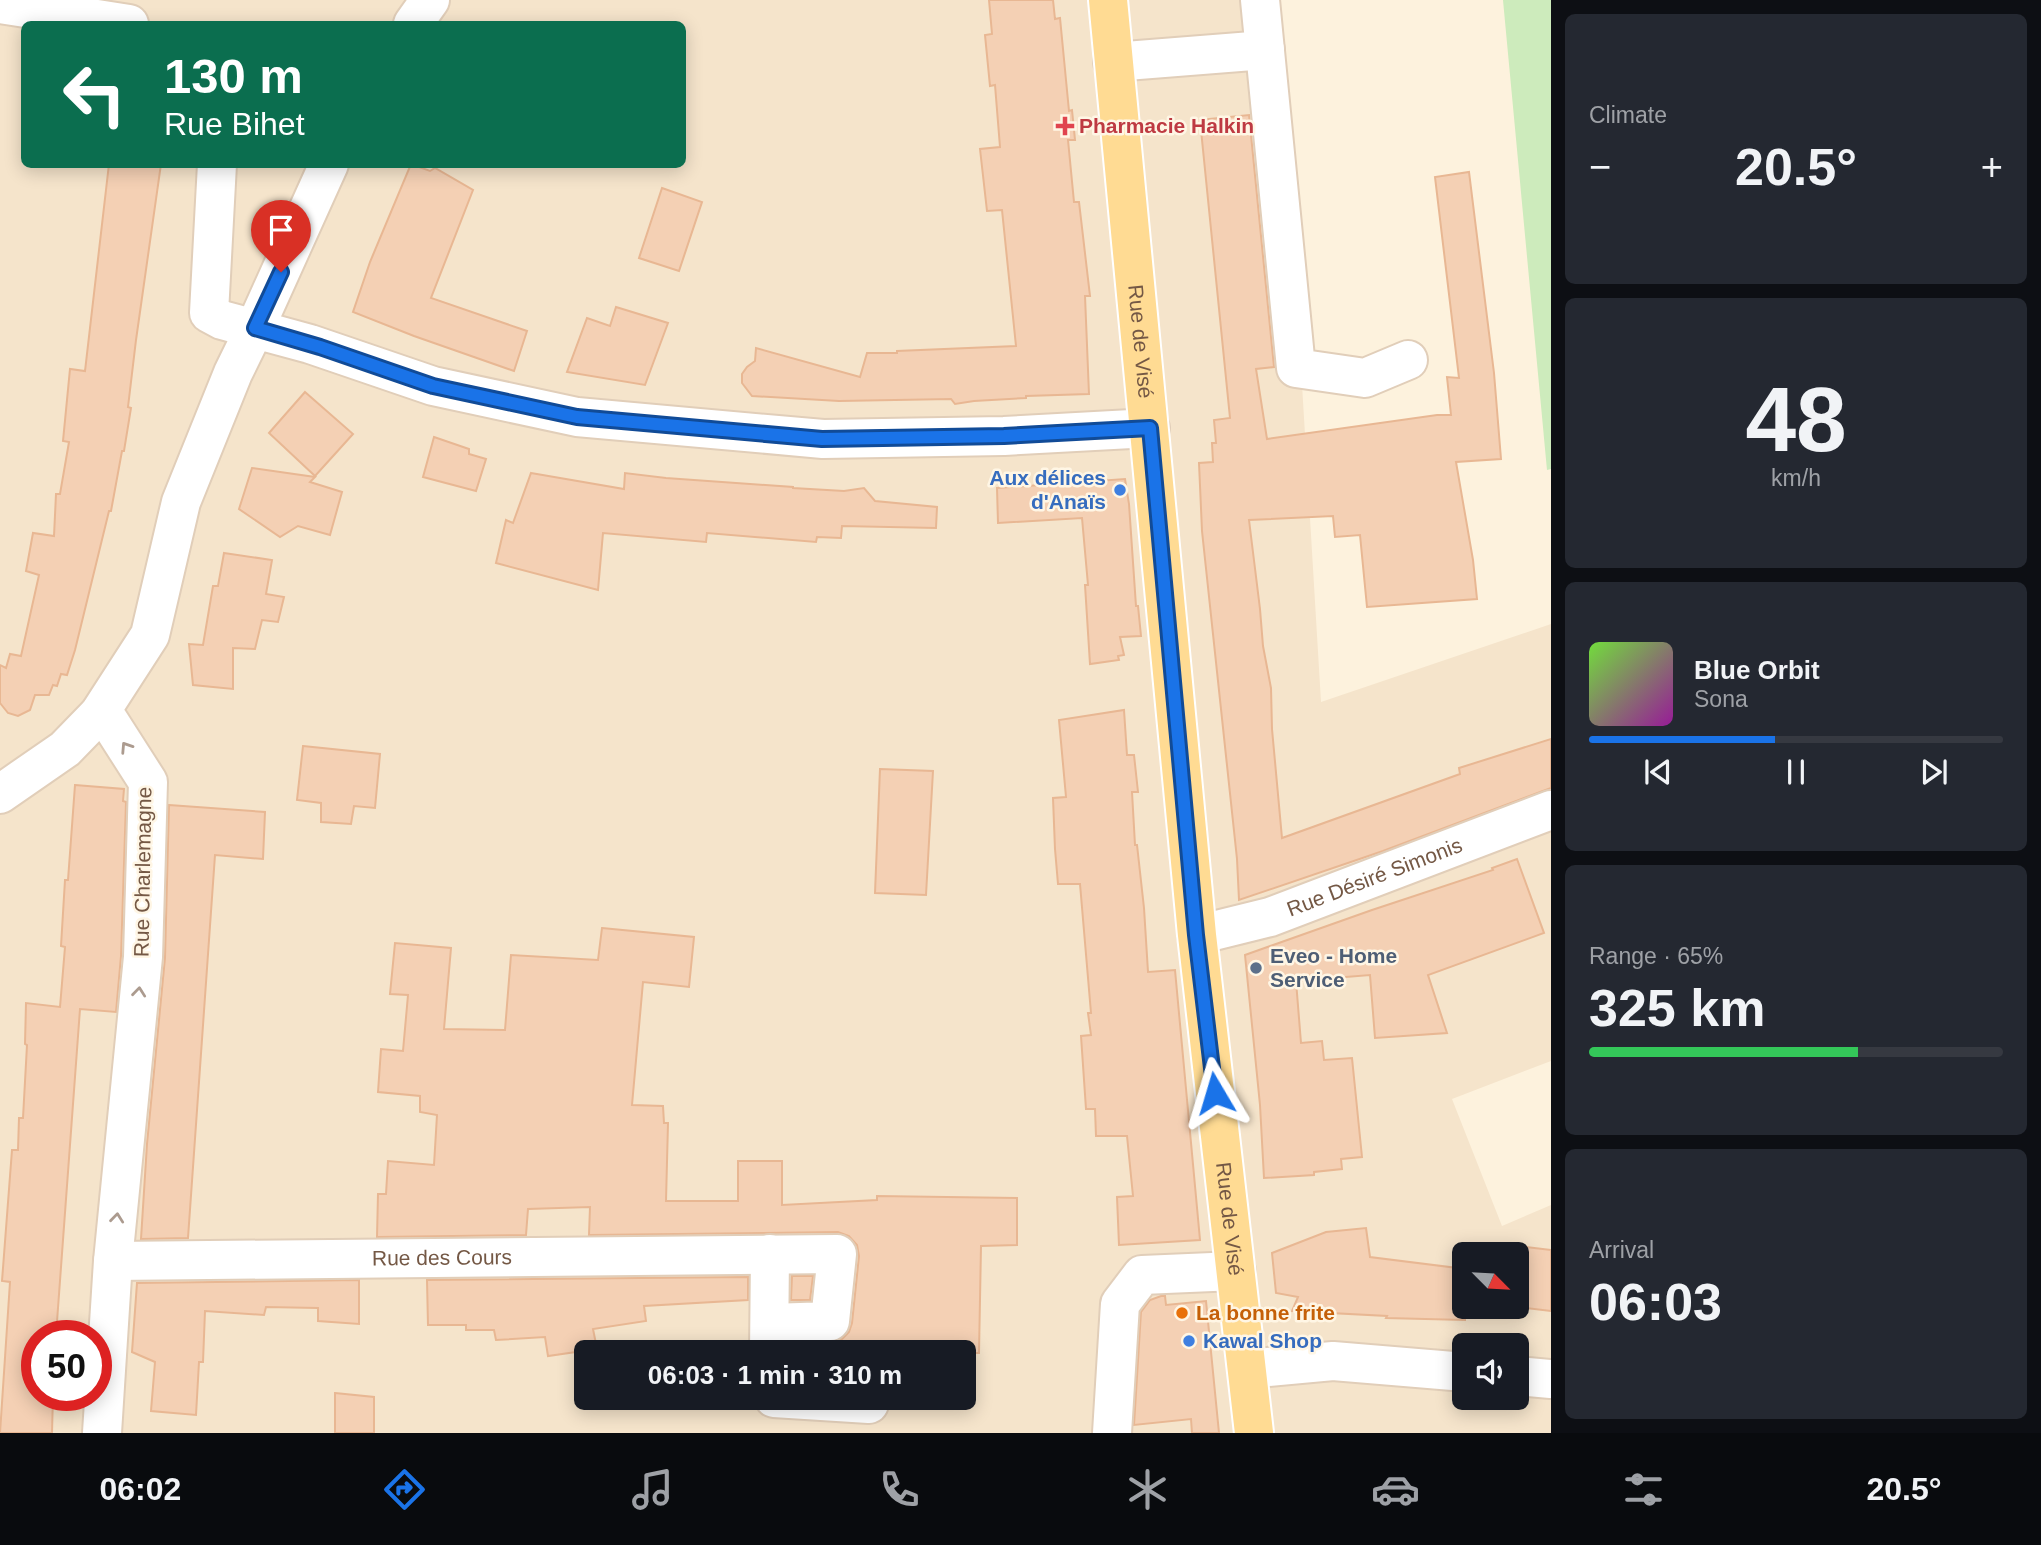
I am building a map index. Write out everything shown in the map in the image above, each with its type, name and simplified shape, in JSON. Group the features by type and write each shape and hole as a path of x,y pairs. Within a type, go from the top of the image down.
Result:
{"main road":[{"name":"Rue de Visé","path":"1108,0 1196,935 1254,1433"}],"street":[{"path":"415,21 430,0"},
{"path":"1260,0 1296,368 1365,378 1408,360"},
{"path":"0,4 110,21"},
{"path":"1113,62 1265,50"},
{"path":"217,168 209,313 222,320 320,347 433,386 577,417 822,439 1004,436 1150,428"},
{"path":"0,794 65,749 99,714 150,635 181,502 233,373 326,168"},
{"name":"Rue Charlemagne","path":"99,714 109,721 148,782 143,957 113,1261 102,1433"},
{"name":"Rue Désiré Simonis","path":"1196,935 1270,917 1550,814"},
{"name":"Rue des Cours","path":"113,1261 771,1254 837,1254 830,1321 770,1338 771,1254"},
{"path":"1112,1433 1120,1304 1142,1275 1236,1271"},
{"path":"1247,1369 1333,1361 1452,1371"},
{"path":"1529,1377 1551,1379"}],"shaded area":[{"path":"0,0 1279,0 1321,702 1551,624 1551,1061 1452,1099 1502,1226 1551,1205 1551,1433 0,1433"}],"green space":[{"path":"1503,0 1551,0 1551,469 1547,470"}],"building":[{"path":"989,0 1053,0 1055,19 1060,18 1069,111 1072,110 1075,140 1068,140 1074,202 1079,202 1090,296 1085,296 1089,394 1026,396 955,404 951,399 839,401 752,396 742,383 742,374 755,361 756,348 860,377 867,353 1016,346 1002,210 987,211 980,149 1000,147 995,85 990,86 985,35 992,34"},
{"path":"1249,115 1274,367 1256,369 1267,439 1451,415 1447,377 1459,378 1435,177 1469,172 1494,373 1501,459 1456,462 1477,599 1367,607 1360,535 1335,537 1333,516 1249,520 1263,646 1271,688 1282,838 1460,774 1459,768 1551,739 1551,788 1383,851 1239,900 1237,859 1202,531 1199,463 1213,462 1212,443 1216,443 1214,420 1230,418 1200,120"},
{"path":"109,168 160,168 136,340 128,407 131,408 124,451 75,650 67,675 61,674 57,686 53,685 49,695 35,695 30,710 18,716 8,713 0,703 0,665 6,668 10,654 21,656 39,575 26,571 33,533 54,536 56,494 60,494 69,442 63,441 70,369 85,371"},
{"path":"409,168 430,171 435,168 473,190 431,298 527,331 514,371 353,312 370,262"},
{"path":"662,188 702,202 679,271 639,258"},
{"path":"616,307 668,323 645,385 567,372 587,318 610,326"},
{"path":"305,392 353,434 315,476 269,433"},
{"path":"434,437 469,449 469,454 486,459 476,491 423,477"},
{"path":"252,468 315,477 310,482 342,492 330,535 298,526 280,537 239,509"},
{"path":"531,473 624,489 625,473 793,488 844,491 864,488 875,501 937,507 936,528 842,526 841,538 817,537 816,542 707,533 706,542 603,533 598,590 496,563 506,520 513,523"},
{"path":"1125,479 1141,636 1120,637 1124,655 1118,656 1119,660 1090,664 1085,585 1088,585 1082,518 998,523 997,488"},
{"path":"224,553 272,560 266,594 284,597 278,622 262,620 255,649 233,648 233,689 193,685 189,644 203,645 213,586 218,586"},
{"path":"1124,710 1127,755 1134,755 1138,792 1132,792 1148,972 1175,970 1200,1240 1119,1245 1117,1197 1133,1196 1127,1136 1096,1136 1095,1109 1086,1109 1081,1036 1091,1035 1088,1013 1091,1013 1080,884 1058,884 1055,849 1053,798 1066,797 1059,720"},
{"path":"303,746 380,754 375,808 354,806 351,824 321,822 321,803 297,800"},
{"path":"880,769 933,771 926,895 875,893"},
{"path":"75,785 124,789 123,801 126,802 121,956 116,1012 80,1009 57,1320 21,1320 21,1411 53,1411 52,1433 0,1433 10,1282 2,1281 12,1150 18,1150 19,1118 23,1118 26,1003 60,1007 65,947 61,946 65,880 68,880"},
{"path":"169,805 265,812 263,859 215,855 188,1238 141,1239 147,1144 165,958"},
{"path":"1517,859 1544,933 1428,975 1447,1033 1375,1038 1370,975 1296,981 1301,1043 1322,1041 1324,1060 1352,1058 1362,1157 1341,1159 1342,1169 1314,1172 1314,1175 1264,1178 1260,1105 1245,955 1493,870 1492,868"},
{"path":"602,928 694,937 689,987 643,982 632,1105 663,1106 664,1123 668,1123 666,1201 738,1201 738,1161 782,1161 782,1205 877,1200 877,1196 1017,1198 1017,1245 981,1246 979,1353 976,1353 976,1340 841,1340 849,1332 852,1323 859,1256 857,1245 849,1236 838,1232 589,1235 590,1207 528,1209 526,1235 377,1237 378,1194 386,1194 388,1161 434,1165 437,1115 420,1112 420,1096 378,1092 381,1049 403,1051 408,995 390,994 395,943 451,948 444,1029 505,1030 511,955 598,960"},
{"path":"1366,1228 1370,1257 1452,1267 1452,1320 1292,1311 1298,1297 1276,1293 1272,1253 1326,1232"},
{"path":"1530,1248 1551,1250 1551,1311 1530,1309"},
{"path":"792,1276 813,1276 810,1300 791,1300"},
{"path":"748,1277 748,1300 644,1306 646,1321 593,1329 595,1340 574,1340 574,1352 548,1356 545,1337 496,1340 494,1330 466,1330 466,1325 428,1325 427,1280"},
{"path":"359,1280 359,1324 318,1321 318,1308 266,1307 264,1315 205,1311 203,1362 199,1362 196,1415 151,1411 155,1362 132,1352 137,1283"},
{"path":"1165,1296 1166,1305 1206,1301 1219,1433 1192,1433 1191,1419 1134,1425 1141,1312 1150,1300"},
{"path":"335,1393 374,1397 374,1433 335,1433"}],"place":[{"name":"Pharmacie Halkin","path":"1065,126"},
{"name":"Aux délices d'Anaïs","path":"1120,490"},
{"name":"Eveo - Home Service","path":"1256,968"},
{"name":"La bonne frite","path":"1182,1313"},
{"name":"Kawal Shop","path":"1189,1341"}],"route":[{"path":"281,272 255,328 433,386 577,417 822,439 1004,436 1150,428 1196,935 1215,1093"}]}
